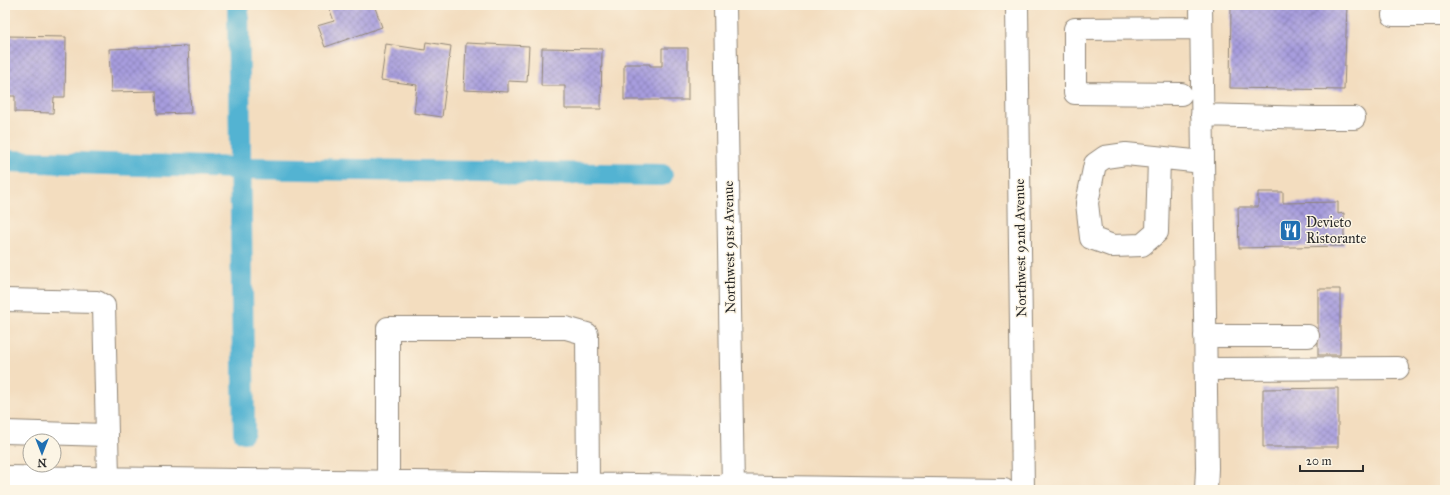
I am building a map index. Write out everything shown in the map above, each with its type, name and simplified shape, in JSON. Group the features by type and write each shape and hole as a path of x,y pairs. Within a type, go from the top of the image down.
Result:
{"street":[{"name":"Northwest 91st Avenue","path":"725,5 734,488"},
{"name":"Northwest 92nd Avenue","path":"1017,5 1023,490"},
{"path":"1201,5 1206,336 1206,490"},
{"path":"1394,15 1445,15"},
{"path":"1181,94 1075,93 1075,29 1201,28"},
{"path":"1202,115 1354,118"},
{"path":"1159,158 1157,232 1142,245 1113,246 1091,238 1087,203 1095,164 1105,157 1126,154 1203,162"},
{"path":"5,300 97,302 104,306 108,478"},
{"path":"388,482 388,328 566,328 587,334 588,484"},
{"path":"1206,336 1308,336"},
{"path":"1266,336 1266,369"},
{"path":"1206,369 1398,368"},
{"path":"5,432 106,435"},
{"path":"5,477 108,478 145,484 388,482 588,484 734,488 1004,490"}],"building":[{"path":"328,5 353,5 354,7 359,5 374,5 382,27 325,47 317,26 334,21"},
{"path":"1231,5 1347,5 1344,90 1230,88"},
{"path":"5,36 66,37 65,97 54,97 53,113 15,112 15,96 5,96"},
{"path":"426,42 451,46 442,117 414,113 417,85 381,80 386,44 425,50"},
{"path":"466,43 529,46 527,82 508,81 508,92 464,90"},
{"path":"188,46 191,113 157,114 156,91 111,92 109,49"},
{"path":"542,48 602,49 601,109 565,109 565,86 541,86"},
{"path":"662,48 688,48 688,100 624,100 624,64 650,64 650,66 662,66"},
{"name":"Devieto Ristorante","path":"1258,192 1283,192 1283,203 1338,202 1338,214 1344,213 1344,246 1239,248 1238,207 1258,207"},
{"path":"1318,289 1340,289 1340,355 1318,355"},
{"path":"1338,388 1338,447 1263,447 1263,389"}],"waterway":[{"path":"238,5 244,432"},
{"path":"5,161 241,168 662,175"}],"place":[{"name":"Devieto Ristorante","path":"1291,230"}]}
